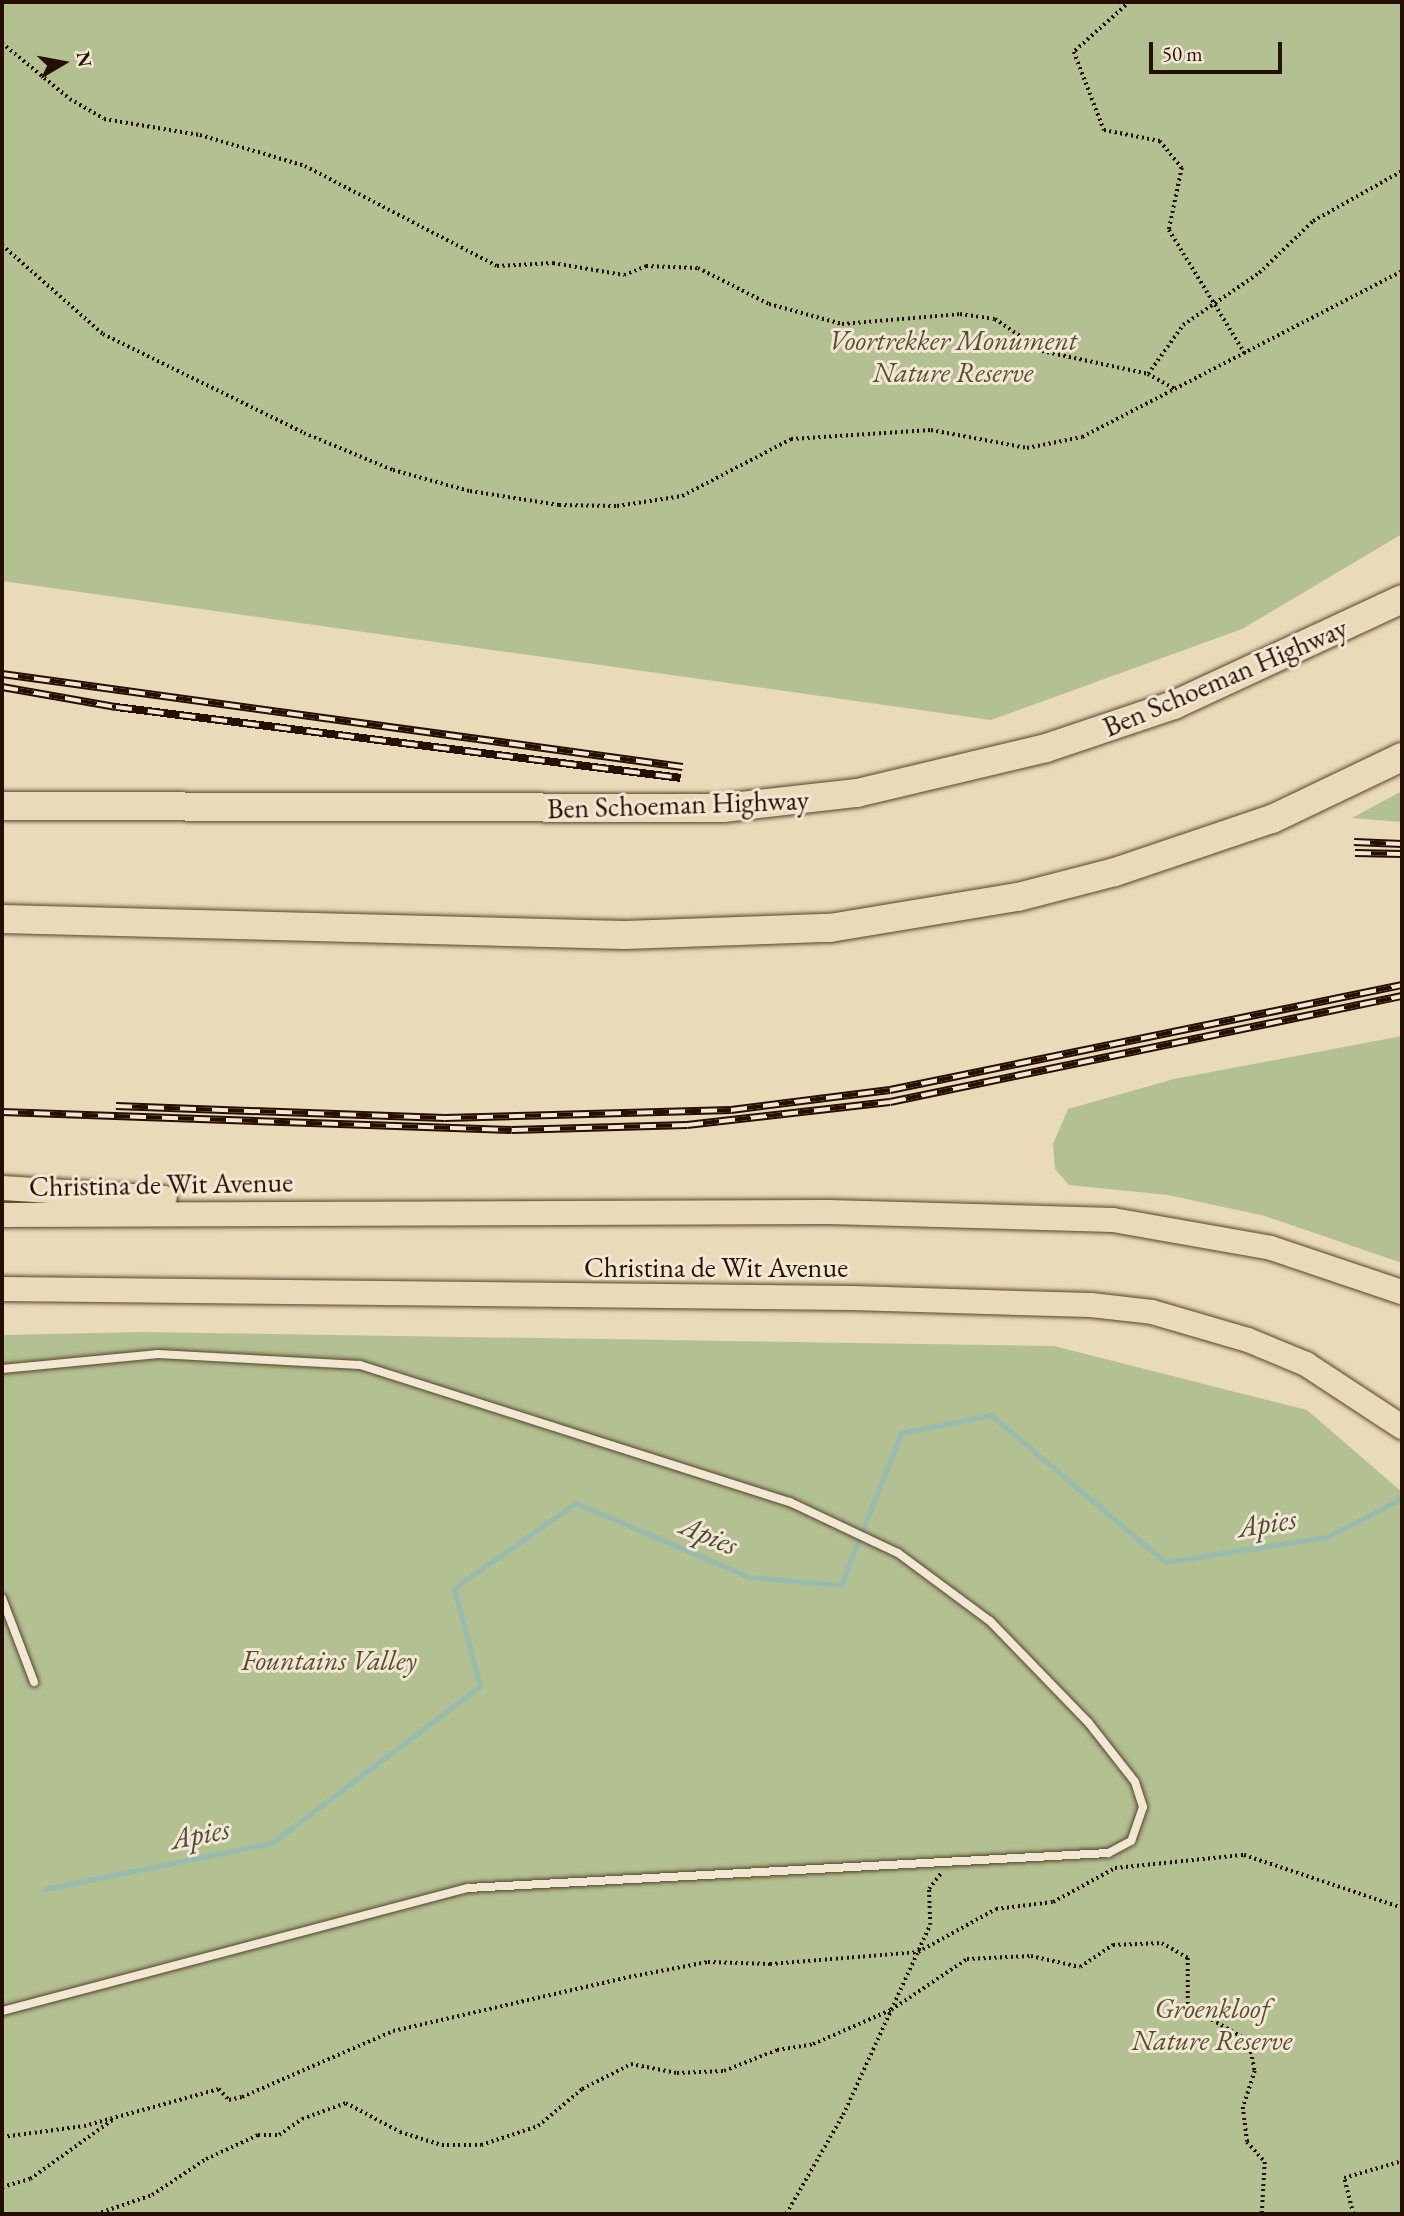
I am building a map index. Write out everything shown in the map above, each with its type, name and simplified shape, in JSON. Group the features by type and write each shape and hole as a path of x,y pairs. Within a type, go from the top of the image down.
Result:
{"highway":[{"name":"Ben Schoeman Highway","path":"2,806 723,808 857,793 1046,748 1174,705 1402,599"},
{"path":"2,919 625,935 830,928 1018,897 1115,872 1272,819 1402,757"}],"main road":[{"path":"2,1188 397,1211"},
{"name":"Christina de Wit Avenue","path":"2,1215 397,1211 828,1212 1113,1220 1186,1228 1271,1248 1402,1292"},
{"name":"Christina de Wit Avenue","path":"2,1289 878,1298 1091,1305 1152,1312 1248,1340 1316,1370 1402,1427"}],"lane":[{"path":"2,1369 159,1354 360,1365 790,1502 898,1553 947,1586 1030,1660 1120,1760 1142,1799 1137,1831 1119,1850 468,1888 2,2011"},
{"path":"2,1598 34,1682"}],"path":[{"path":"1130,2 1074,52 1104,130 1160,141 1182,169 1169,230 1246,355"},
{"path":"2,43 70,99 104,119 200,135 305,166 497,266 553,263 624,275 646,266 698,268 769,304 842,324 960,314 995,319 1042,351 1148,374 1178,391"},
{"path":"1148,374 1183,325 1259,273 1312,221 1402,171"},
{"path":"2,245 103,334 182,378 393,470 470,491 559,505 651,504 682,496 791,439 932,430 1006,448 1047,446 1083,438 1178,391 1402,271"},
{"path":"2,2137 117,2117 219,2089 229,2100 242,2097 361,2041 577,1987 708,1962 770,1964 918,1952 996,1909 1053,1902 1115,1868 1194,1857 1244,1854 1402,1908"},
{"path":"786,2214 843,2115 930,1925 929,1889 949,1862"},
{"path":"96,2214 152,2195 206,2159 258,2135 279,2135 302,2119 346,2103 400,2132 442,2145 481,2145 538,2126 582,2090 631,2064 677,2073 724,2071 777,2050 813,2044 891,2010 967,1959 1031,1956 1080,1967 1113,1945 1162,1943 1188,1958 1188,2006 1249,2040 1255,2071 1243,2107 1247,2142 1265,2162 1266,2207 1262,2214"},
{"path":"2,2187 30,2179 117,2117"},
{"path":"1353,2214 1344,2178 1402,2161"}],"green space":[{"name":"Voortrekker Monument Nature Reserve","path":"2,2 1402,2 1402,534 1242,629 991,720 2,581"},
{"path":"1402,791 1402,822 1352,818"},
{"path":"1402,1036 1402,1263 1265,1216 1168,1195 1069,1185 1055,1169 1053,1144 1068,1109 1174,1079"},
{"name":"Fountains Valley","path":"143,1332 1054,1346 1307,1410 1402,1492 1402,2214 2,2214 2,1335"}],"waterway":[{"name":"Apies","path":"45,1889 272,1843 480,1686 454,1588 576,1503 749,1577 841,1585 901,1433 991,1415 1165,1562 1327,1537 1402,1498"}],"railway":[{"path":"2,674 683,767"},
{"path":"2,687 116,707 681,778"},
{"path":"1354,842 1402,844"},
{"path":"1355,853 1402,854"},
{"path":"116,1106 445,1118 731,1110 890,1090 1402,985"},
{"path":"2,1112 512,1130 687,1125 890,1102 1402,996"}],"park label":[{"name":"Groenkloof Nature Reserve","path":"1212,2024"}]}
